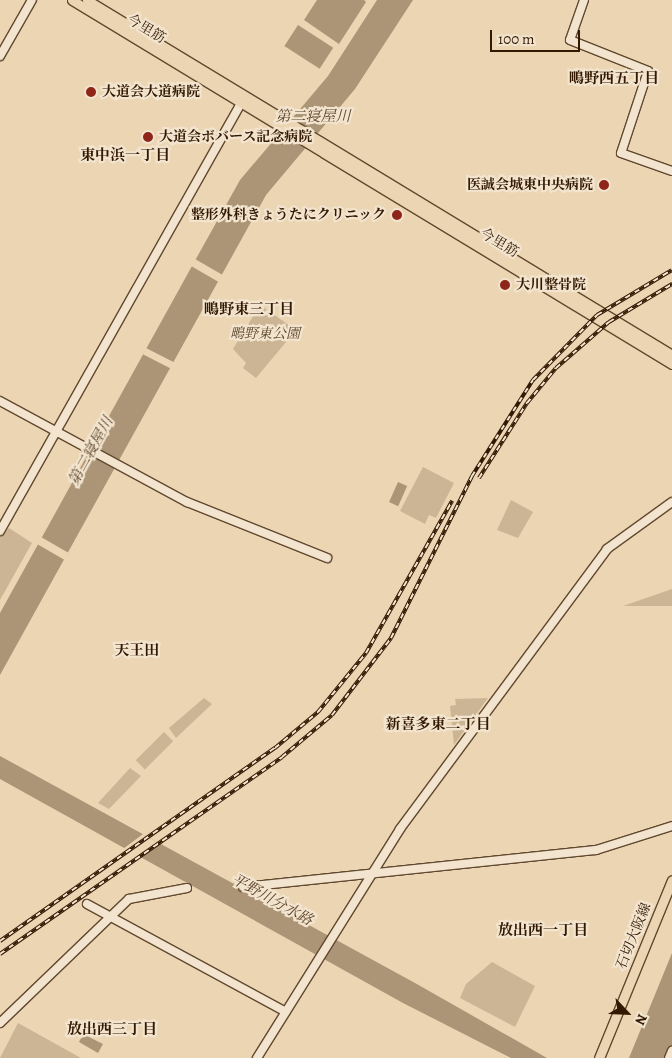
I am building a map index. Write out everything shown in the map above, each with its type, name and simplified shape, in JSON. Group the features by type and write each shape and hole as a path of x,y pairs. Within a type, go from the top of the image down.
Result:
{"main road":[{"name":"今里筋","path":"72,0 672,355"},
{"name":"今里筋","path":"87,0 242,100"},
{"name":"今里筋","path":"314,142 672,364"},
{"name":"石切大阪線","path":"599,1058 672,880"}],"street":[{"path":"0,56 32,0"},
{"path":"584,0 570,40 648,71 621,153 672,171"},
{"path":"0,531 242,100"},
{"path":"0,401 117,465 222,518 328,558"},
{"path":"257,1058 409,816 607,549 672,502"},
{"path":"243,887 596,850 672,826"},
{"path":"0,1023 128,899 187,888"},
{"path":"87,904 286,1012"},
{"path":"669,1058 672,1051"}],"green space":[{"name":"鴫野東公園","path":"260,305 296,330 256,378 243,368 246,363 233,349"},
{"path":"423,467 454,483 436,518 429,515 425,524 400,511"},
{"path":"511,500 533,512 518,538 497,530"},
{"path":"9,528 32,543 0,600 0,537"},
{"path":"672,589 672,606 623,606"},
{"path":"204,698 212,704 176,738 169,728"},
{"path":"488,698 454,745 450,706 456,705 455,699"},
{"path":"164,732 173,741 145,769 136,760"},
{"path":"130,768 141,776 109,809 98,803"},
{"path":"492,962 535,986 515,1027 460,998 466,984"},
{"path":"18,1023 81,1058 0,1058"}],"water":[{"path":"317,0 364,0 366,2 339,44 304,20"},
{"name":"第二寝屋川","path":"377,0 413,0 355,89 266,195 0,675 0,613 240,180 328,76"},
{"path":"298,25 333,48 320,69 284,46"},
{"path":"398,482 407,486 398,506 389,502"},
{"name":"平野川分水路","path":"0,756 415,983 547,1058 511,1058 403,1003 0,779"},
{"path":"672,953 672,1058 629,1058"},
{"path":"83,1034 103,1044 98,1053 79,1042"}],"pier":[{"path":"195,259 223,275 219,282 191,266"},
{"path":"146,348 175,363 172,369 143,354"},
{"path":"41,537 69,553 65,560 37,544"},
{"path":"143,834 159,843 139,857 123,849"}],"railway":[{"path":"0,954 282,757 332,715 391,638 472,476 533,380 597,315 672,270"},
{"path":"479,478 527,403 556,368 609,322 672,284"},
{"path":"0,941 275,748 318,712 366,653 452,501"}],"place":[{"name":"大道会大道病院","path":"91,92"},
{"name":"大道会ボバース記念病院","path":"148,137"},
{"name":"医誠会城東中央病院","path":"604,185"},
{"name":"整形外科きょうたにクリニック","path":"397,215"},
{"name":"大川整骨院","path":"505,285"}],"district":[{"name":"鴫野西五丁目","path":"614,79"},
{"name":"東中浜一丁目","path":"125,156"},
{"name":"鴫野東三丁目","path":"249,310"},
{"name":"天王田","path":"137,651"},
{"name":"新喜多東二丁目","path":"438,725"},
{"name":"放出西一丁目","path":"543,931"},
{"name":"放出西三丁目","path":"112,1030"}]}
